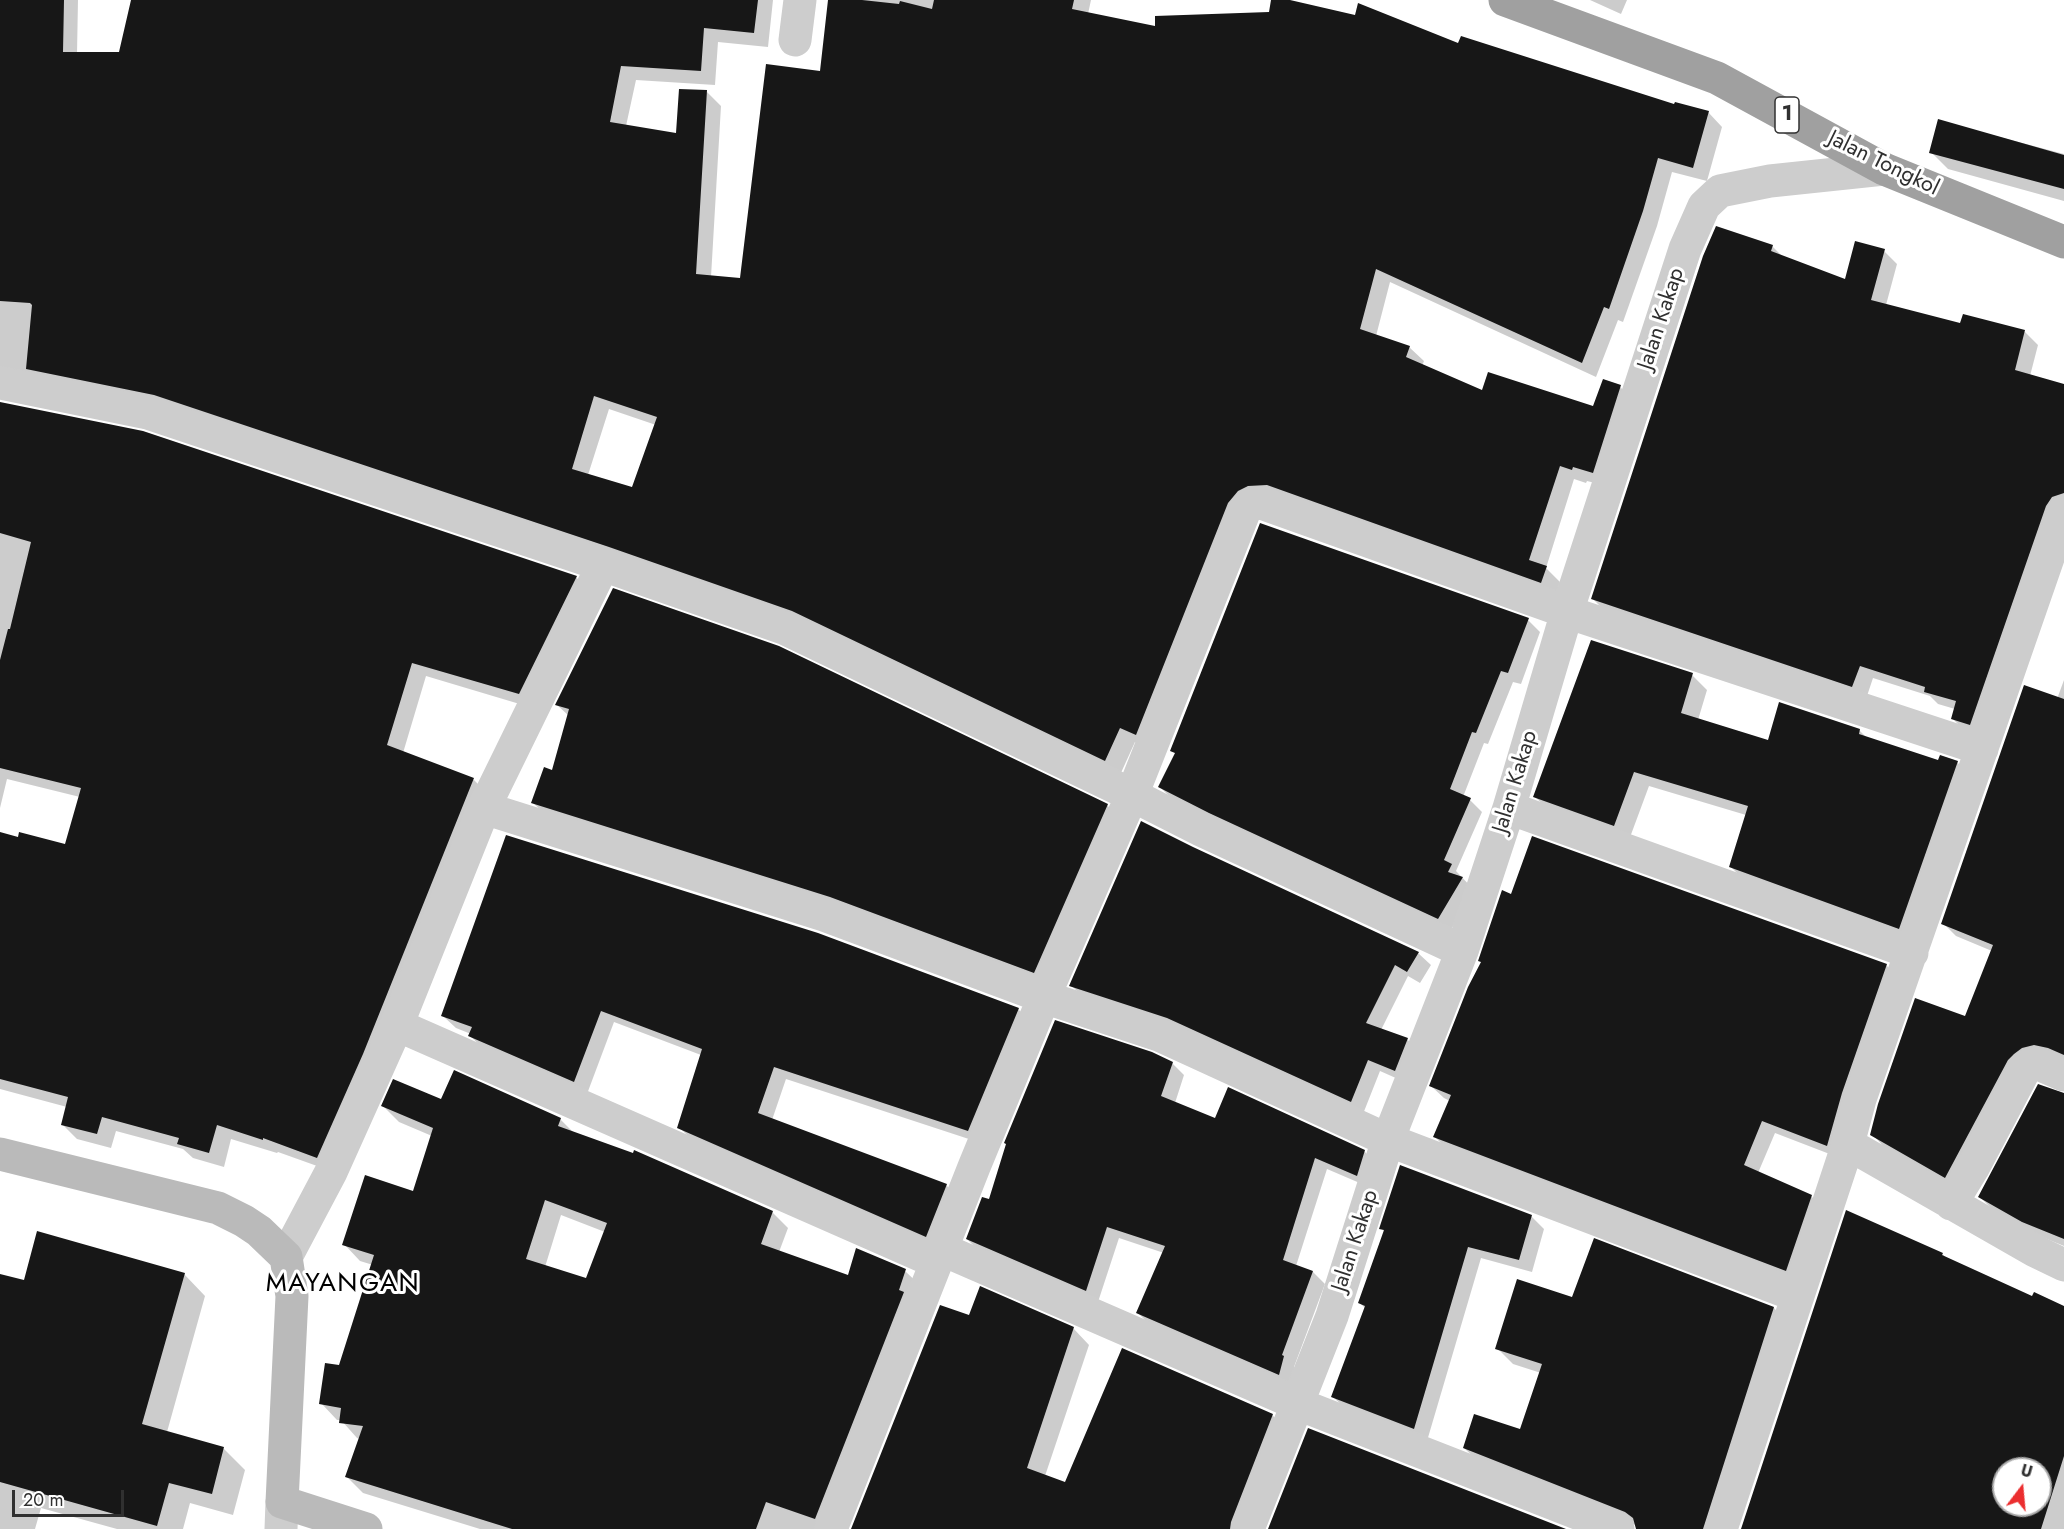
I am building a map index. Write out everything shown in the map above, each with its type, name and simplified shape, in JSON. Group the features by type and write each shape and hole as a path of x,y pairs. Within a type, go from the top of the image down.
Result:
{"highway":[{"name":"Jalan Tongkol","path":"1504,0 1717,78 1884,169 2064,242"}],"main road":[{"path":"0,1154 218,1208 244,1221 286,1257 292,1296 282,1516 366,1529"}],"street":[{"path":"795,40 800,0"},
{"name":"Jalan Kakap","path":"1248,1529 1332,1316 1388,1140 1462,951 1509,808 1567,612 1685,249 1704,206 1720,191 1770,181 1884,169"},
{"path":"0,383 148,413 603,565 786,629 1201,830 1462,951"},
{"path":"831,1529 1044,997 1132,795 1245,510 1251,504 1261,503 1567,612 1982,749"},
{"path":"1721,1529 1848,1144 1860,1099 2064,512"},
{"path":"286,1257 331,1172 397,1025 484,808 603,565"},
{"path":"484,808 824,915 1044,997 1159,1035 1388,1140 1798,1296"},
{"path":"1509,808 1912,953"},
{"path":"397,1025 939,1256 1298,1404 1617,1529"},
{"path":"1951,1203 1973,1168 2025,1069 2032,1064 2041,1065 2064,1075"},
{"path":"1848,1144 2064,1265"}],"building":[{"path":"0,0 64,0 63,52 119,52 131,0 758,0 754,33 704,28 701,71 621,66 610,122 676,133 679,89 707,90 696,274 740,278 766,64 820,71 828,0 862,0 899,4 900,1 932,9 934,0 1074,0 1072,9 1155,26 1155,16 1269,12 1271,0 1290,0 1355,15 1358,3 1458,43 1461,36 1674,104 1675,102 1709,111 1693,168 1658,158 1643,211 1609,309 1604,307 1582,363 1376,269 1360,329 1410,346 1406,357 1482,390 1488,372 1593,406 1603,379 1621,385 1593,473 1560,466 1529,560 1547,566 1541,583 1267,485 1248,486 1238,491 1228,503 1136,735 1120,728 1105,761 792,611 609,547 154,395 26,369 32,305 0,301","holes":["594,396 657,417 632,487 572,469"]},
{"path":"1938,119 2064,155 2064,189 1929,153"},
{"path":"1716,226 1773,245 1771,251 1845,279 1855,241 1885,249 1871,300 1960,323 1963,314 2025,330 2015,370 2064,384 2064,493 2052,497 2046,506 1970,725 1951,719 1956,701 1924,692 1925,687 1860,666 1852,687 1591,599 1703,256"},
{"path":"0,402 143,431 577,576 519,694 412,663 387,745 474,778 363,1054 317,1158 263,1138 263,1140 217,1125 209,1153 177,1144 179,1138 102,1117 97,1134 61,1125 68,1097 0,1079 0,832 18,837 19,832 65,844 81,788 0,768 0,660 31,542 0,533"},
{"path":"1260,523 1529,618 1508,673 1501,671 1476,733 1472,732 1450,789 1471,798 1444,860 1452,864 1448,872 1463,877 1438,919 1158,787 1175,753 1170,751"},
{"path":"613,588 779,646 1108,804 1034,973 830,897 531,803 544,767 552,770 569,709 555,705"},
{"path":"1591,640 1693,673 1681,713 1768,740 1779,702 1860,729 1859,734 1938,760 1940,755 1958,761 1899,929 1729,867 1748,806 1634,772 1614,826 1533,797"},
{"path":"2024,685 2064,699 2064,1055 2034,1045 2022,1048 2008,1060 1945,1178 1870,1135 1878,1104 1915,998 1965,1016 1993,945 1941,924"},
{"path":"1141,821 1419,952 1407,972 1395,965 1366,1023 1408,1038 1395,1071 1368,1060 1351,1102 1167,1018 1069,986"},
{"path":"506,835 818,933 1019,1008 968,1131 774,1067 758,1113 947,1184 926,1237 677,1128 702,1049 601,1011 574,1082 468,1036 472,1027 441,1016"},
{"path":"1532,836 1887,964 1842,1093 1827,1146 1762,1121 1744,1165 1812,1195 1786,1271 1433,1137 1451,1095 1429,1086 1468,987 1481,962 1478,961 1502,890 1511,894"},
{"path":"1055,1020 1152,1052 1173,1062 1161,1096 1215,1118 1228,1087 1365,1150 1357,1176 1315,1158 1283,1260 1313,1271 1282,1355 1284,1356 1279,1375 1136,1313 1165,1246 1107,1227 1086,1291 966,1239 982,1197 989,1199 1006,1144 1004,1143"},
{"path":"454,1070 561,1118 558,1126 633,1153 634,1150 773,1211 761,1244 848,1275 856,1248 906,1269 899,1290 904,1292 815,1519 766,1502 756,1529 512,1529 345,1477 363,1426 339,1423 341,1408 319,1404 325,1363 339,1365 374,1255 342,1245 365,1175 413,1191 433,1128 381,1106 393,1079 441,1099","holes":["545,1200 607,1223 586,1278 526,1259"]},
{"path":"2038,1084 2064,1093 2064,1239 2022,1222 1978,1197"},
{"path":"1400,1165 1532,1215 1519,1260 1468,1247 1414,1429 1331,1397 1365,1306 1358,1303 1384,1230 1379,1229"},
{"path":"1846,1210 2032,1296 2034,1292 2064,1306 2064,1456 2052,1494 2052,1457 1992,1457 1992,1517 2045,1517 2041,1529 1741,1529"},
{"path":"37,1231 185,1273 142,1424 224,1447 212,1494 169,1483 157,1526 0,1482 0,1274 24,1280"},
{"path":"1594,1238 1774,1307 1703,1529 1636,1529 1633,1518 1625,1512 1463,1448 1474,1414 1520,1429 1542,1364 1495,1349 1517,1279 1572,1297"},
{"path":"980,1286 1074,1327 1027,1468 1065,1482 1122,1348 1273,1414 1230,1529 851,1529 940,1305 969,1315"},
{"path":"1308,1428 1566,1529 1268,1529"}],"district":[{"name":"MAYANGAN","path":"343,1285"}]}
